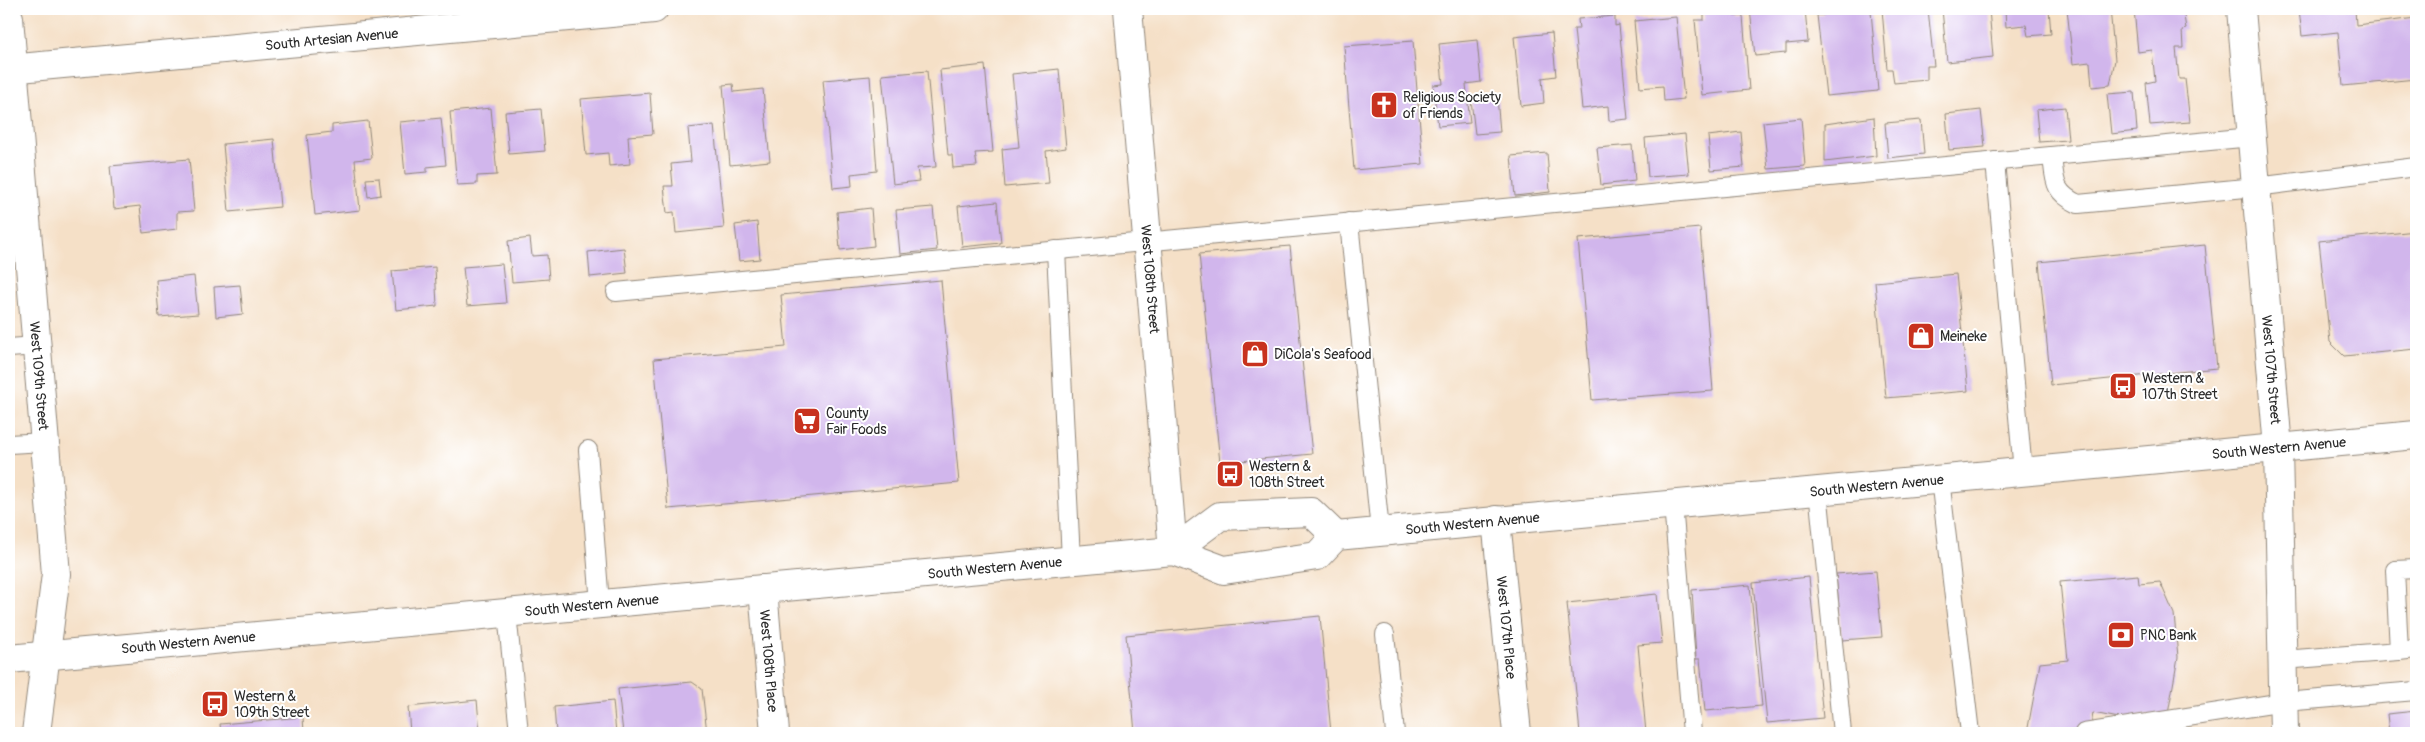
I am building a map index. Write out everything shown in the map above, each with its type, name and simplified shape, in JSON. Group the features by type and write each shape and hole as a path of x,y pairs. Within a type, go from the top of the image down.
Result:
{"street":[{"name":"South Artesian Avenue","path":"11,69 654,9"},
{"name":"West 108th Street","path":"1128,9 1173,551"},
{"name":"West 107th Street","path":"2241,9 2278,448 2284,733"},
{"name":"West 109th Street","path":"9,18 11,69 56,574 36,733"},
{"name":"South Western Avenue","path":"9,659 1173,551 1224,570 1317,556 1336,536 1380,531 2416,435"},
{"path":"1173,551 1220,516 1311,512 1336,536"},
{"name":"West 107th Place","path":"1496,520 1516,733"},
{"name":"West 108th Place","path":"763,589 775,733"}],"lane":[{"path":"616,292 2252,137"},
{"path":"2052,156 2055,186 2065,198 2078,204 2256,187 2416,167"},
{"path":"1995,160 2023,472"},
{"path":"1349,222 1380,531"},
{"path":"1056,250 1071,560"},
{"path":"9,348 37,346"},
{"path":"9,444 45,442"},
{"path":"588,450 600,604"},
{"path":"1940,479 1970,733"},
{"path":"1818,490 1842,733"},
{"path":"1674,504 1692,733"},
{"path":"2283,660 2408,650 2394,570 2416,569"},
{"path":"507,613 519,733"},
{"path":"1385,634 1395,733"},
{"path":"2084,733 2284,702 2416,692"}],"building":[{"path":"1704,9 1733,9 1734,16 1743,16 1749,90 1702,95 1695,20 1704,20"},
{"path":"1750,9 1805,9 1808,42 1786,44 1786,53 1755,56"},
{"path":"1823,9 1867,9 1867,11 1871,11 1878,91 1826,96 1817,15 1824,15"},
{"path":"1882,9 1928,9 1934,66 1927,66 1927,80 1894,83 1892,69 1887,69"},
{"path":"1942,9 1989,9 1993,57 1947,62"},
{"path":"2005,9 2049,9 2051,34 2028,36 2026,25 2006,27"},
{"path":"2067,9 2110,9 2115,60 2110,85 2092,87 2090,62 2073,64"},
{"path":"2134,9 2183,9 2186,29 2182,30 2183,48 2176,48 2179,79 2185,79 2190,122 2150,125 2146,83 2155,81 2152,50 2138,52"},
{"path":"2299,9 2355,9 2356,25 2416,18 2416,79 2343,86 2338,32 2302,36"},
{"path":"1615,16 1615,26 1619,25 1628,119 1609,121 1608,106 1582,109 1574,29 1579,29 1578,19"},
{"path":"1676,17 1684,99 1664,101 1663,86 1640,88 1634,21"},
{"path":"1552,33 1556,76 1542,78 1544,103 1521,106 1514,37"},
{"path":"1477,40 1481,82 1466,84 1470,123 1438,126 1433,85 1443,84 1439,44"},
{"name":"Religious Society of Friends","path":"1413,41 1423,164 1354,170 1344,46"},
{"path":"985,65 993,152 975,153 977,166 953,168 952,155 948,155 940,70"},
{"path":"1059,69 1066,148 1046,151 1049,183 1005,187 1002,149 1019,147 1012,74"},
{"path":"927,71 936,167 917,168 919,181 893,184 882,75"},
{"path":"870,76 877,171 851,174 852,186 833,188 823,80"},
{"path":"733,84 734,92 763,89 770,161 730,165 723,85"},
{"path":"2134,92 2137,131 2111,134 2107,94"},
{"path":"650,93 653,134 628,136 630,164 609,166 608,153 586,155 581,99"},
{"path":"1497,97 1500,132 1475,134 1471,100"},
{"path":"2065,107 2068,140 2039,142 2036,110"},
{"path":"491,108 497,175 477,176 477,184 457,185 450,112"},
{"path":"541,109 545,151 509,154 505,112"},
{"path":"1981,110 1985,147 1949,150 1946,114"},
{"path":"1874,117 1876,156 1825,162 1825,124"},
{"path":"441,118 446,165 427,167 427,172 405,174 400,122"},
{"path":"1801,118 1805,166 1768,169 1763,122"},
{"path":"1921,120 1924,154 1888,158 1885,123"},
{"path":"368,121 372,158 355,160 360,210 315,215 307,135 332,132 332,125"},
{"path":"714,125 724,228 676,233 674,212 667,213 664,186 673,186 671,164 691,162 688,128"},
{"path":"1741,132 1744,167 1711,170 1708,136"},
{"path":"1685,134 1689,174 1648,177 1645,138"},
{"path":"274,139 280,207 229,212 223,144"},
{"path":"1632,145 1635,181 1601,185 1597,148"},
{"path":"1547,153 1550,192 1515,196 1511,156"},
{"path":"189,159 194,211 177,212 177,229 143,233 140,206 114,209 110,166"},
{"path":"379,178 381,195 368,197 366,179"},
{"path":"997,202 1001,243 962,247 958,206"},
{"path":"933,207 937,250 900,254 896,210"},
{"path":"871,208 874,246 840,250 837,212"},
{"path":"757,222 760,259 739,261 735,225"},
{"path":"1700,228 1713,391 1592,400 1578,239"},
{"path":"2416,231 2416,349 2344,356 2330,342 2319,241"},
{"path":"530,238 532,256 547,255 549,279 512,282 508,241"},
{"path":"2205,245 2217,368 2051,385 2039,262"},
{"name":"DiCola's Seafood","path":"1290,246 1312,454 1220,463 1199,254"},
{"path":"624,248 627,273 590,277 588,252"},
{"path":"502,264 506,303 467,306 463,267"},
{"path":"435,267 437,306 396,310 392,271"},
{"name":"Meineke","path":"1956,274 1968,391 1886,398 1875,282"},
{"path":"194,276 198,314 159,317 156,280"},
{"name":"County Fair Foods","path":"941,280 959,483 668,509 654,359 786,347 781,295"},
{"path":"240,285 243,314 216,317 214,287"},
{"path":"1876,571 1882,637 1842,640 1836,574"},
{"name":"PNC Bank","path":"2138,575 2139,584 2160,582 2174,614 2178,657 2168,714 2119,718 2093,713 2090,733 2027,733 2040,663 2068,660 2060,582"},
{"path":"1809,577 1823,718 1767,723 1753,583"},
{"path":"1750,585 1762,706 1705,711 1700,659 1696,659 1692,590"},
{"path":"1657,594 1662,643 1638,645 1646,733 1580,733 1567,603"},
{"path":"1320,616 1331,733 1135,733 1126,635"},
{"path":"692,682 702,689 707,733 623,733 618,689"},
{"path":"477,700 480,733 410,733 408,707"},
{"path":"613,701 616,733 556,733 554,707"},
{"path":"2416,711 2416,733 2389,733 2387,714"},
{"path":"303,717 304,733 221,733 220,724"},
{"path":"210,730 211,733 191,733 191,732"}],"place":[{"name":"Religious Society of Friends","path":"1384,105"},
{"name":"Meineke","path":"1921,336"},
{"name":"DiCola's Seafood","path":"1255,354"},
{"name":"Western & 107th Street","path":"2123,386"},
{"name":"County Fair Foods","path":"807,421"},
{"name":"Western & 108th Street","path":"1230,474"},
{"name":"PNC Bank","path":"2121,635"},
{"name":"Western & 109th Street","path":"215,704"}]}
